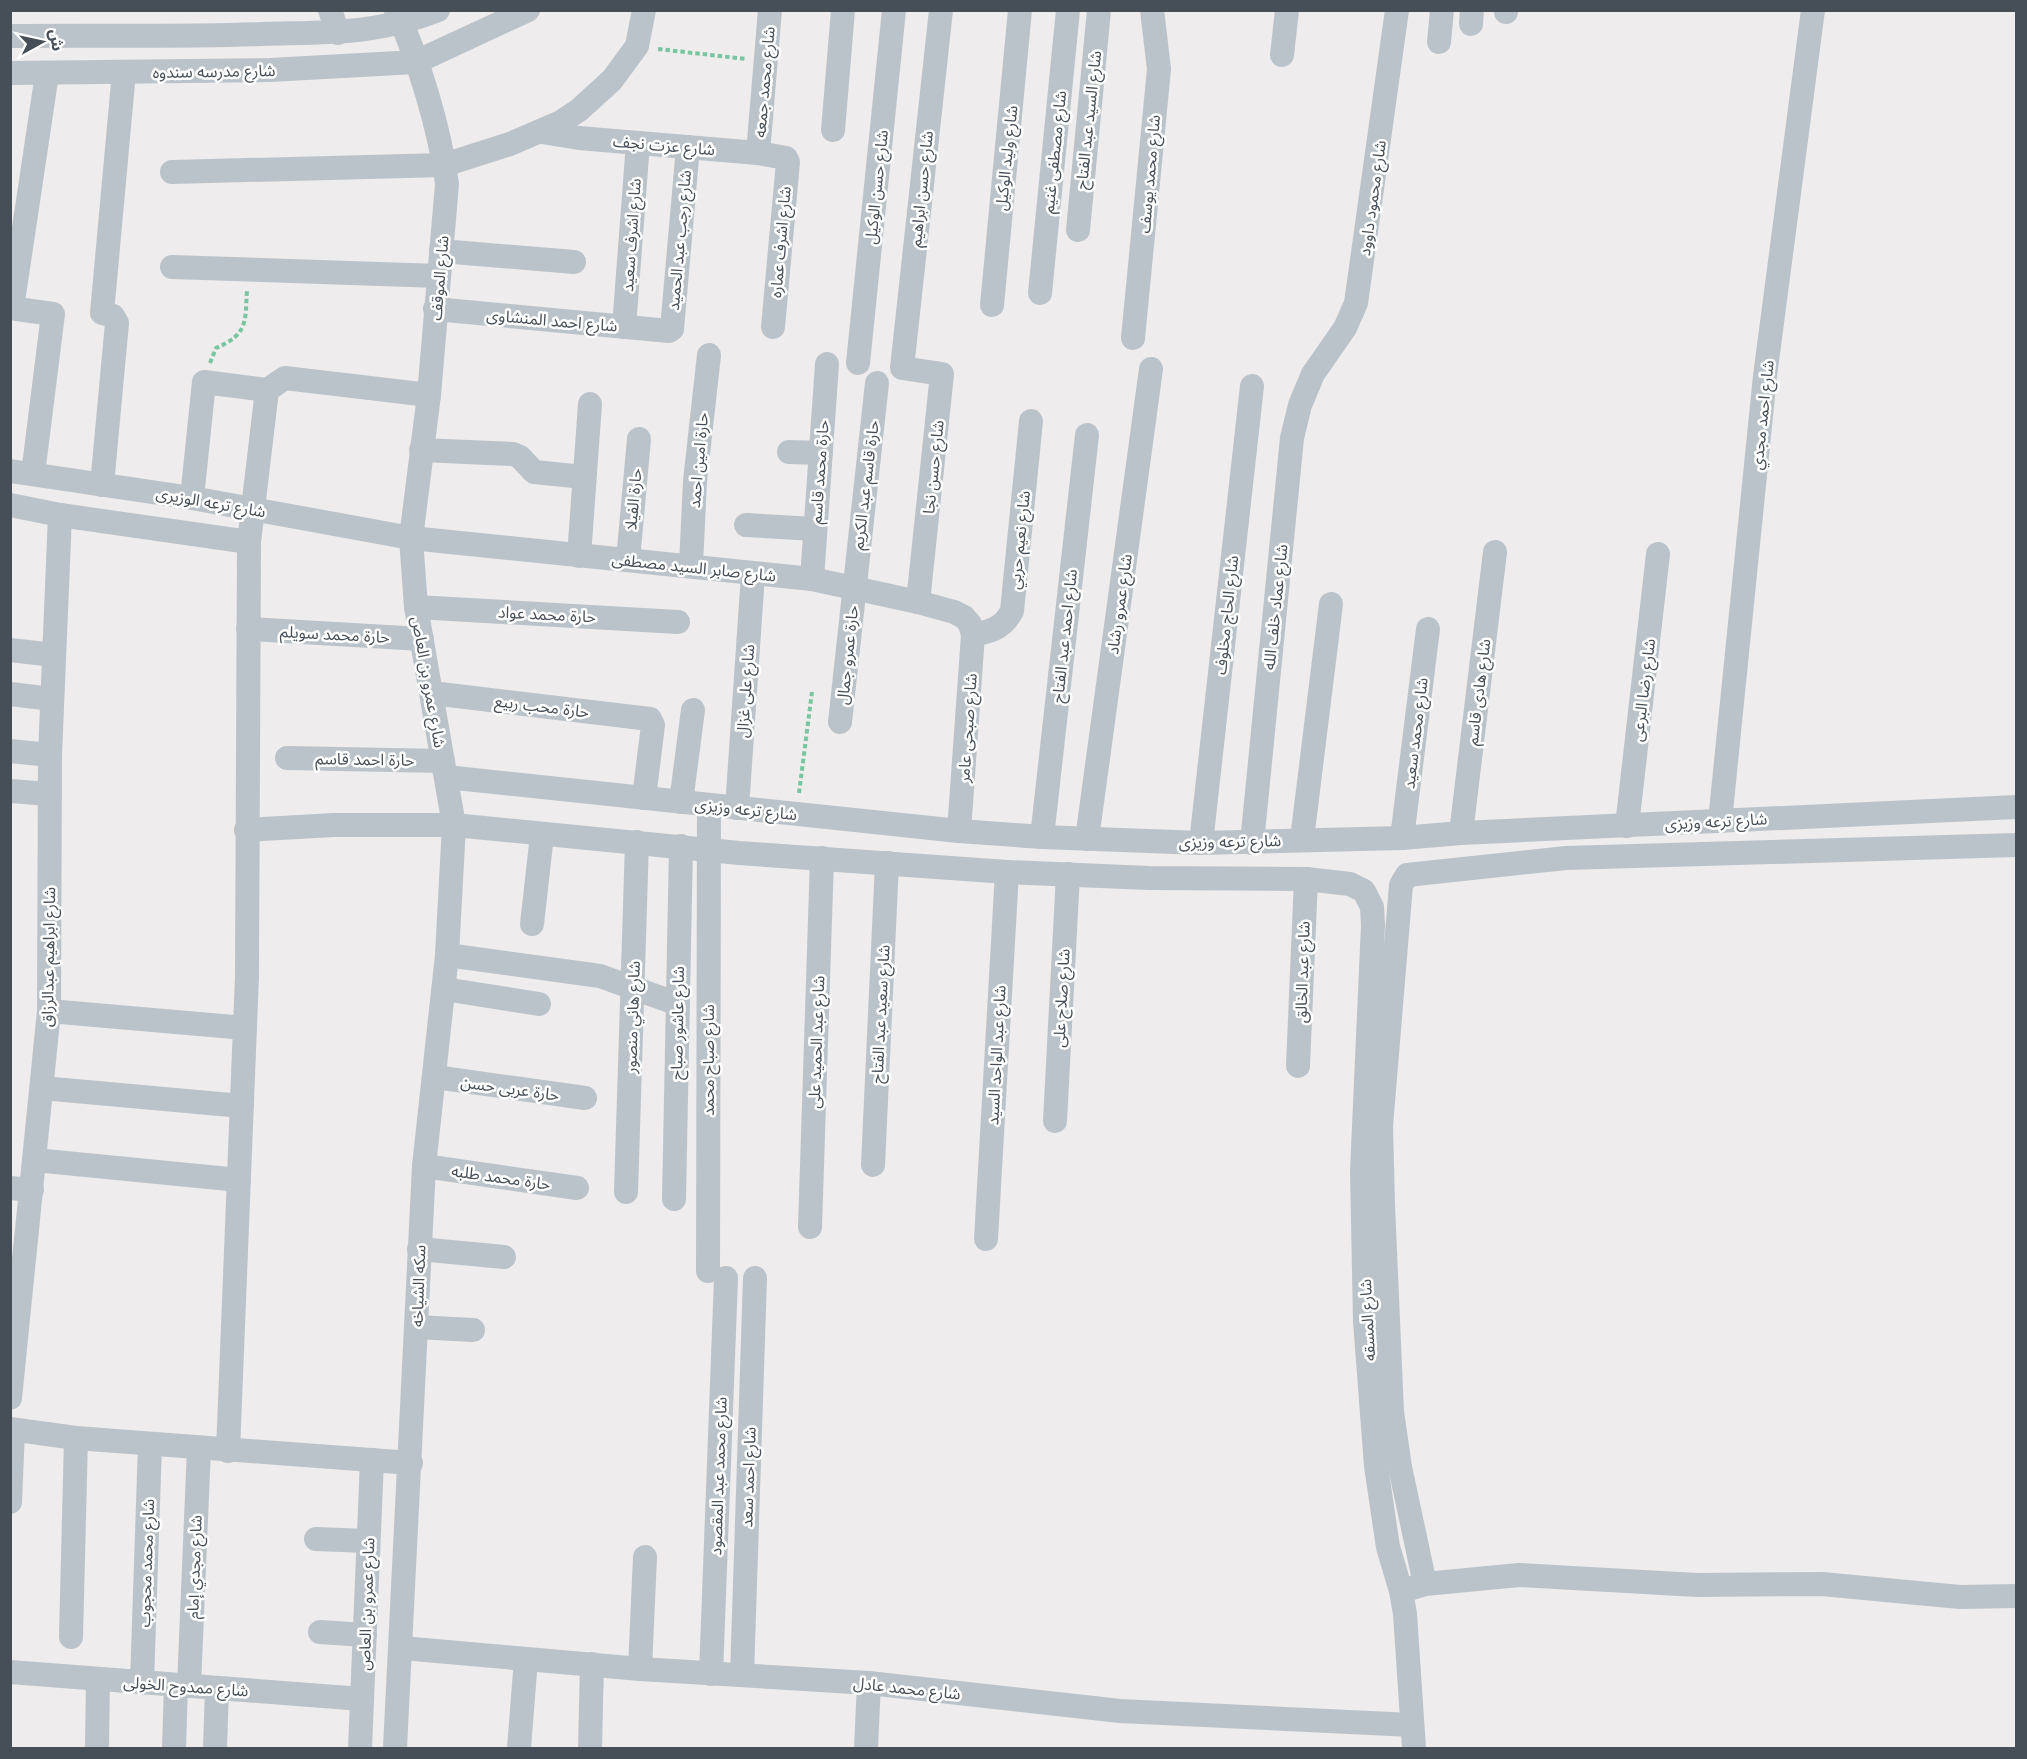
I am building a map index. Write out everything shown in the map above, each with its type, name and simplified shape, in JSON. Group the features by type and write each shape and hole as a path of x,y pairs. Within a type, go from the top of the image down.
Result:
{"street":[{"path":"330,10 339,33"},
{"path":"10,36 339,33 399,17 438,10"},
{"path":"417,62 528,10"},
{"path":"172,172 444,165 542,132 579,110 612,80 637,46 644,10"},
{"name":"شارع محمد جمعه","path":"758,153 770,10"},
{"path":"833,130 843,10"},
{"name":"شارع حسن الوكيل","path":"858,363 894,10"},
{"name":"شارع حسن ابراهيم","path":"902,368 941,10"},
{"name":"شارع وليد الوكيل","path":"992,305 1020,10"},
{"name":"شارع مصطفى غنيم","path":"1040,293 1068,10"},
{"name":"شارع السيد عبد الفتاح","path":"1078,230 1099,10"},
{"name":"شارع محمد يوسف","path":"1133,338 1159,69 1152,10"},
{"path":"1282,55 1287,10"},
{"name":"شارع محمود داوود","path":"1313,374 1345,328 1356,303 1397,10"},
{"path":"1439,42 1442,10"},
{"name":"شارع احمد مجدي","path":"1720,821 1765,376 1813,10"},
{"name":"شارع الموقف","path":"399,17 417,62 447,184 429,395 411,538"},
{"name":"شارع مدرسه سندوه","path":"10,74 270,70 417,62"},
{"path":"102,485 117,323 113,316 102,313 124,72"},
{"path":"22,472 53,314 11,308 47,74"},
{"name":"شارع عزت نجف","path":"542,132 758,153 786,158"},
{"name":"شارع اشرف سعيد","path":"624,327 638,143"},
{"name":"شارع رجب عبد الحميد","path":"669,331 672,329 688,147"},
{"name":"شارع اشرف عماره","path":"773,327 788,162 786,158"},
{"path":"441,251 574,262"},
{"path":"172,267 439,276"},
{"name":"شارع احمد المنشاوى","path":"435,309 669,331"},
{"name":"حارة امين احمد","path":"691,565 695,481 709,355"},
{"name":"حارة محمد قاسم","path":"812,579 827,364"},
{"name":"شارع حسن نجا","path":"902,368 942,374 918,602"},
{"name":"شارع عمرو رشاد","path":"1087,839 1152,369"},
{"name":"شارع عماد خلف الله","path":"1252,843 1292,438 1300,405 1313,374"},
{"path":"192,498 204,382 267,390 285,378 429,395"},
{"name":"حارة قاسم عبد الكريم","path":"854,587 877,383"},
{"name":"شارع الحاج مخلوف","path":"1201,843 1252,386"},
{"path":"228,1451 245,1028 249,542 267,390"},
{"path":"579,556 590,405"},
{"name":"شارع نعيم حربي","path":"972,630 994,631 1005,623 1012,611 1031,421"},
{"name":"شارع احمد عبد الفتاح","path":"1042,837 1087,435"},
{"name":"حارة الفيلا","path":"628,560 639,439"},
{"path":"421,450 513,453 534,472 584,477"},
{"path":"789,452 821,453"},
{"name":"شارع ترعه الوزيرى","path":"22,472 192,498 411,538"},
{"name":"شارع ترعه الوزيرى","path":"10,505 60,515 249,542"},
{"name":"شارع ابراهيم عبدالرزاق","path":"10,1398 21,1189 35,1160 49,1011 52,699 60,515"},
{"path":"746,525 815,529"},
{"name":"شارع صابر السيد مصطفى","path":"411,538 812,579 954,612 964,616 972,630"},
{"name":"شارع عمرو بن العاص","path":"411,538 417,607 454,825"},
{"name":"شارع هادى قاسم","path":"1461,833 1495,552"},
{"name":"شارع رضا البرعى","path":"1627,826 1658,554"},
{"name":"شارع على غزال","path":"737,808 753,574"},
{"name":"حارة عمرو جمال","path":"840,722 854,587"},
{"path":"1302,839 1332,604"},
{"name":"حارة محمد عواد","path":"417,607 678,622"},
{"name":"حارة محمد سويلم","path":"248,629 422,639"},
{"name":"شارع محمد سعيد","path":"1402,838 1428,629"},
{"name":"شارع صبحى عامر","path":"959,831 972,630"},
{"path":"10,650 54,655"},
{"name":"حارة محب ربيع","path":"432,693 652,722 644,798"},
{"path":"10,694 52,699"},
{"path":"681,802 693,710"},
{"path":"10,751 51,755"},
{"name":"حارة احمد قاسم","path":"287,758 445,769"},
{"name":"شارع ترعه وزيزى","path":"445,769 644,798 959,831 1042,837 1201,843 1402,838 1461,833 2016,807"},
{"path":"10,791 50,794"},
{"name":"شارع صباح محمد","path":"710,805 708,848 717,1275"},
{"path":"246,830 334,825 454,825 1007,872 1149,879 1306,879"},
{"name":"سكه الشياخه","path":"395,1748 424,1166 447,955 454,825"},
{"path":"532,924 542,834"},
{"name":"شارع هاني منصور","path":"626,1192 637,842"},
{"name":"شارع ترعه وزيزى","path":"1404,879 1413,873 1566,858 2016,845"},
{"name":"شارع عاشور صباح","path":"674,1199 681,846"},
{"name":"شارع عبد الحميد على","path":"810,1227 822,858"},
{"name":"شارع سعيد عبد الفتاح","path":"873,1165 887,863"},
{"name":"شارع عبد الواحد السيد","path":"986,1239 1007,872"},
{"name":"شارع صلاح على","path":"1054,1121 1068,874"},
{"name":"شارع المسقه","path":"1306,879 1350,884 1364,891 1372,907 1362,1171 1365,1321 1376,1466 1388,1547 1401,1592 1413,1737"},
{"name":"شارع عبد الخالق","path":"1298,1066 1306,879"},
{"name":"شارع المسقه","path":"1404,879 1401,885 1381,1126 1383,1205 1392,1412 1400,1467 1425,1584"},
{"path":"447,955 600,976 678,1004"},
{"path":"444,989 539,1004"},
{"path":"49,1011 245,1028"},
{"name":"حارة عربى حسن","path":"435,1077 585,1098"},
{"path":"42,1088 242,1106"},
{"path":"35,1160 239,1180"},
{"name":"حارة محمد طلبه","path":"424,1166 577,1188"},
{"path":"419,1249 504,1257"},
{"name":"شارع محمد عبد المقصود","path":"711,1674 717,1275"},
{"name":"شارع احمد سعد","path":"742,1675 755,1278"},
{"path":"416,1327 473,1330"},
{"path":"10,1502 12,1429 76,1438 228,1451 411,1463"},
{"path":"71,1636 76,1438"},
{"name":"شارع محمد محجوب","path":"142,1683 150,1444"},
{"name":"شارع مجدي إمام","path":"174,1749 183,1686 199,1448"},
{"name":"شارع عمرو بن العاص","path":"360,1746 372,1460"},
{"path":"316,1539 368,1541"},
{"path":"640,1669 645,1557"},
{"path":"1401,1592 1425,1584 1519,1575 1608,1578 1697,1586 1822,1584 1960,1597 2016,1596"},
{"name":"شارع محمد عادل","path":"320,1632 365,1634 402,1642 526,1659 711,1674 869,1683 1120,1710 1413,1737"},
{"path":"519,1749 526,1659"},
{"path":"590,1749 592,1664"},
{"name":"شارع ممدوح الخولى","path":"10,1672 362,1699"},
{"path":"97,1749 98,1679"},
{"path":"866,1749 869,1683"},
{"path":"215,1749 217,1688"},
{"path":"360,1746 395,1748"}],"path":[{"path":"637,46 736,60 767,57"},
{"path":"204,382 216,348 233,340 245,327 248,270"},
{"path":"796,814 812,692"}]}
